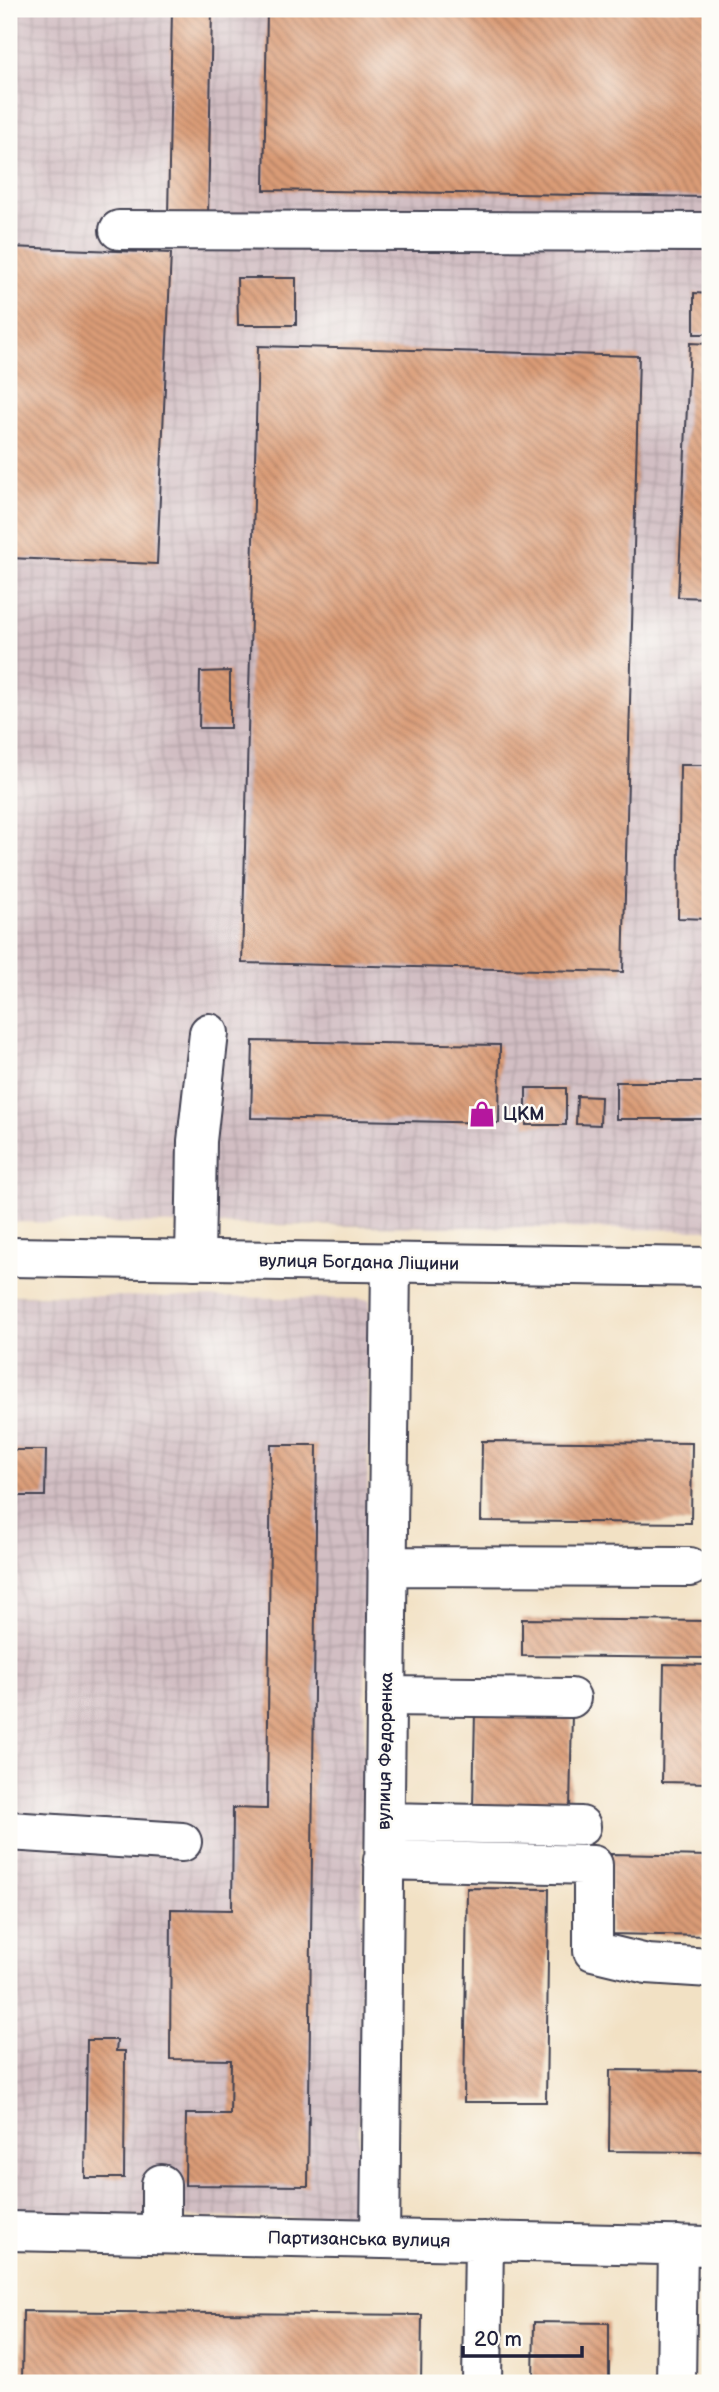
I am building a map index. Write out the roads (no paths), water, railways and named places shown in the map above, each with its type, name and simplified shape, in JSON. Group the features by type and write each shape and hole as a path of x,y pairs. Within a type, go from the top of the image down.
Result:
{"street":[{"path":"119,230 710,232"},
{"path":"195,1259 197,1141 209,1032"},
{"name":"вулиця Богдана Ліщини","path":"9,1257 710,1267"},
{"name":"вулиця Федоренка","path":"380,2239 391,1262"},
{"path":"387,1566 690,1567"},
{"path":"386,1696 571,1698"},
{"path":"385,1822 581,1826"},
{"path":"9,1831 182,1842"},
{"path":"383,1860 593,1865 593,1951 647,1964 710,1968"},
{"path":"160,2184 161,2234"},
{"name":"Партизанська вулиця","path":"9,2231 694,2246"},
{"path":"482,2383 484,2241"},
{"path":"676,2383 694,2246"}],"place":[{"name":"ЦКМ","path":"482,1114"}]}
